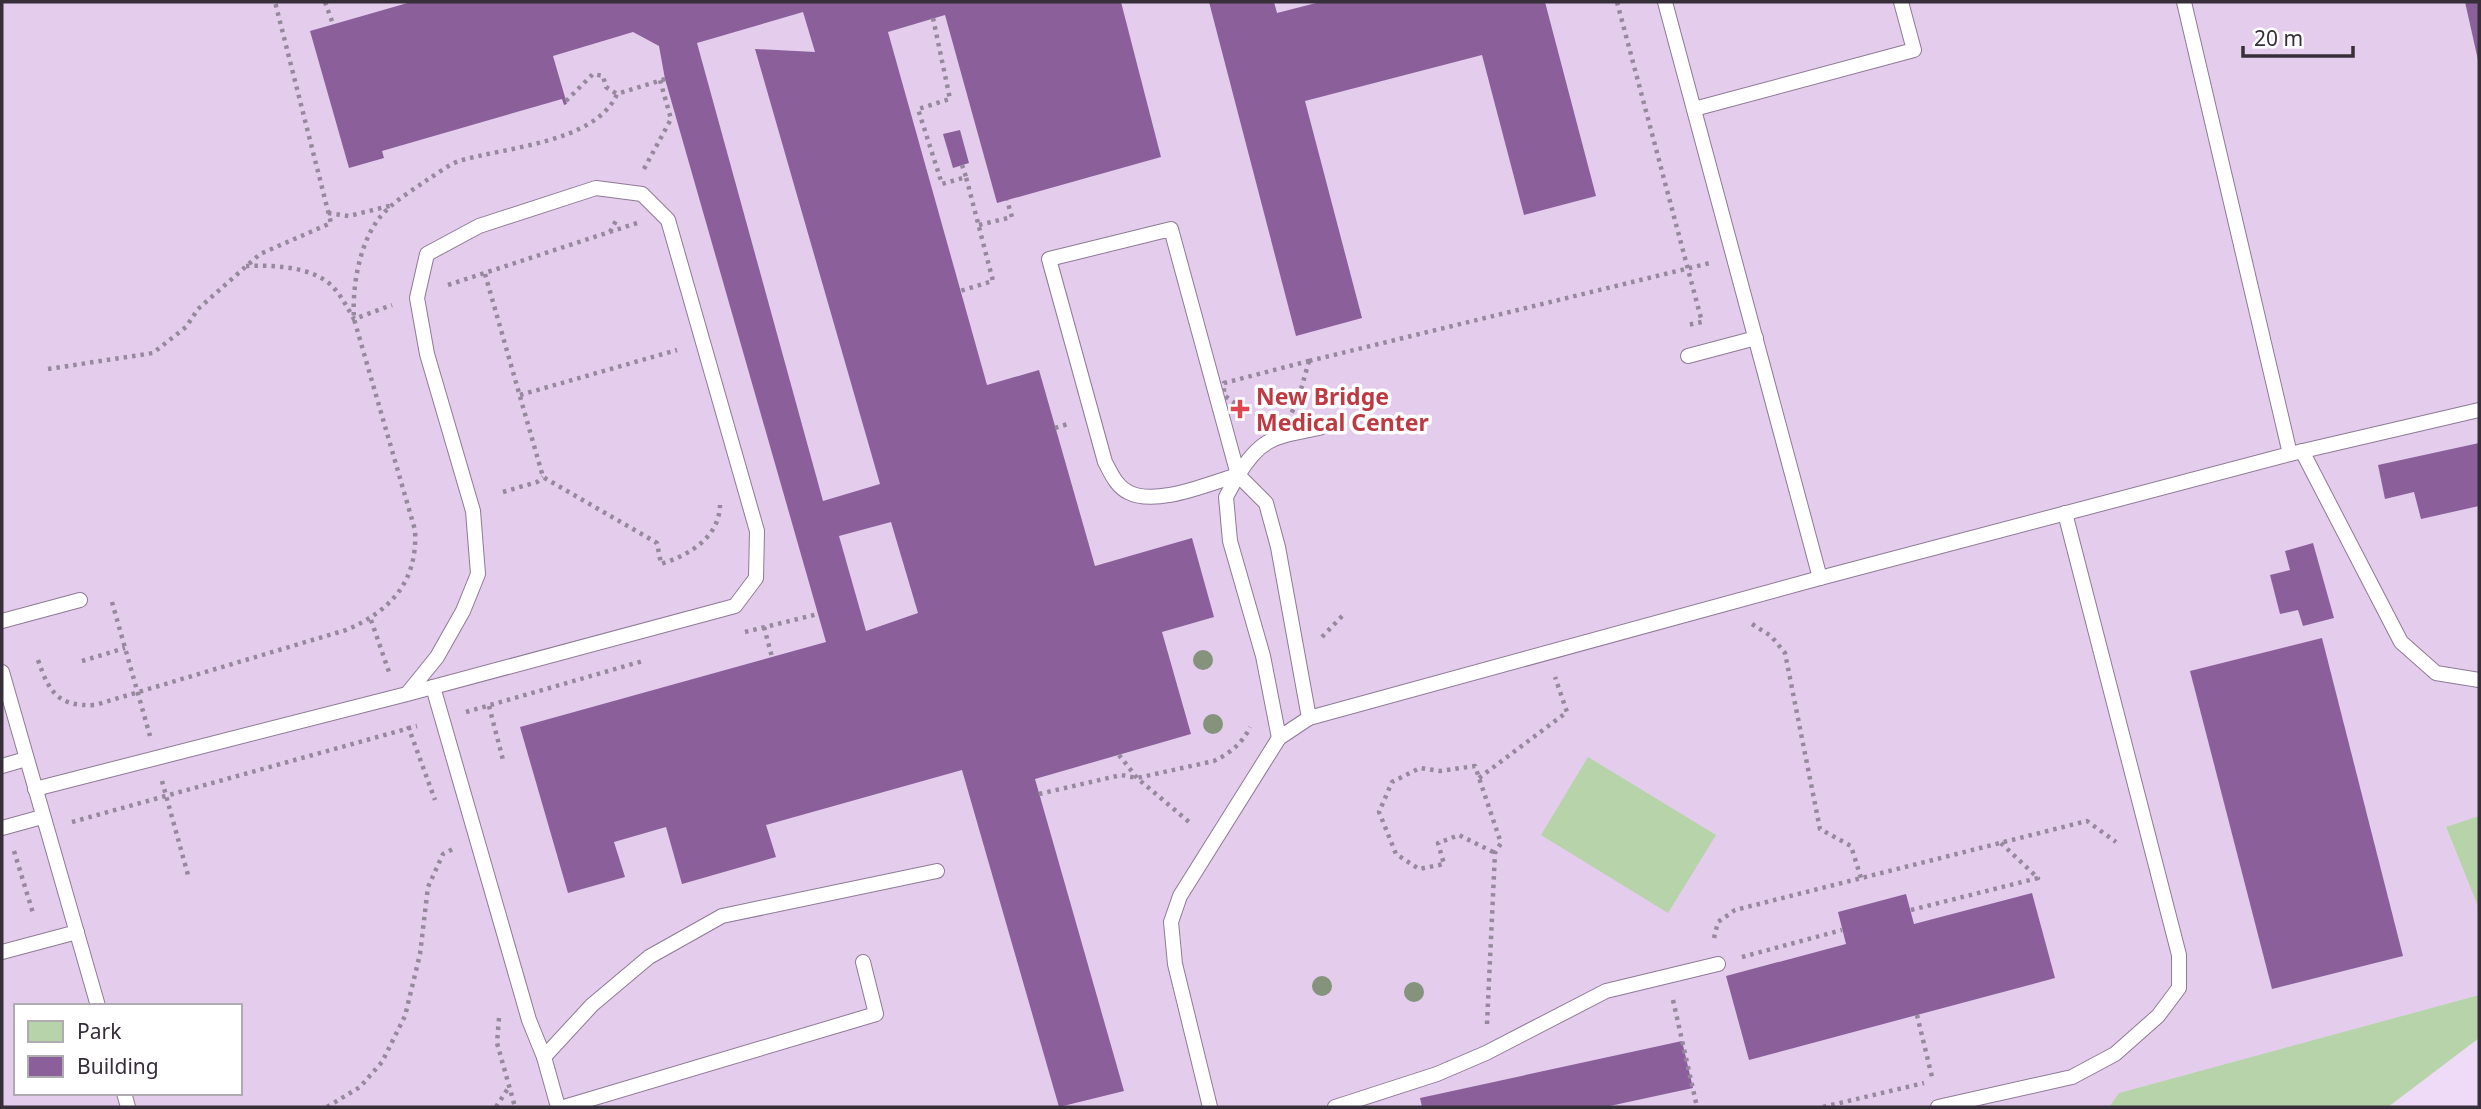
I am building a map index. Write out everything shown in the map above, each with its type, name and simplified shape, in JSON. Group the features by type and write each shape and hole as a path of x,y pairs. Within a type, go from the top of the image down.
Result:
{"lane":[{"path":"1665,2 1820,578"},
{"path":"1694,109 1914,50 1901,2"},
{"path":"2184,2 2296,453 2401,642 2436,673 2479,680"},
{"path":"35,789 402,695 433,687 735,606 756,578 757,531 667,220 642,194 596,188 479,226 427,254 417,298 427,354 473,511 478,574 463,611 437,657 402,695"},
{"path":"1238,474 1160,497 1128,493 1116,483 1105,462 1049,259 1171,229 1238,474 1266,503 1278,547 1309,718"},
{"path":"1688,356 1756,338"},
{"path":"1210,1107 1175,964 1171,922 1180,896 1279,738 1309,718 2065,513 2296,453 2479,410"},
{"path":"1279,738 1263,656 1230,541 1226,498 1252,452 1272,438 1319,428"},
{"path":"1938,1107 2072,1077 2115,1054 2158,1016 2179,988 2179,956 2065,513"},
{"path":"2,621 80,600"},
{"path":"2,672 97,1004"},
{"path":"433,687 528,1020 544,1057 558,1107"},
{"path":"2,766 26,759"},
{"path":"2,828 44,823"},
{"path":"544,1057 592,1005 649,957 722,916 937,871"},
{"path":"2,952 76,932"},
{"path":"564,1107 876,1014 863,962"},
{"path":"1335,1107 1352,1105 1437,1074 1486,1053 1606,991 1718,964"}],"path":[{"path":"48,369 153,353 186,327 198,309 260,254 331,223 275,2"},
{"path":"326,2 333,24"},
{"path":"1617,2 1702,322 1687,326"},
{"path":"933,18 950,99 918,109 942,184 966,177"},
{"path":"566,101 593,74 603,76 606,87 617,94"},
{"path":"38,660 51,690 77,706 95,705 346,630 370,620 391,603 406,580 416,547 415,530 354,318 353,298 367,239 378,219 402,197 456,162 573,133 604,114 617,94 663,79 671,119 610,232"},
{"path":"960,291 993,281 962,165"},
{"path":"979,225 1012,217 1007,200"},
{"path":"328,213 349,216 394,205"},
{"path":"448,285 642,222"},
{"path":"1310,361 1289,420 1268,419 1238,406 1224,395 1224,383 1310,361 1717,261"},
{"path":"245,266 271,265 306,272 330,283 354,318"},
{"path":"485,274 543,477 657,543 661,564 683,557 703,542 716,524 720,508 717,494"},
{"path":"354,318 392,305"},
{"path":"674,337 681,363"},
{"path":"520,396 677,350"},
{"path":"503,492 537,482 543,477"},
{"path":"742,633 818,614"},
{"path":"370,620 402,695 408,728 440,812"},
{"path":"1748,623 1770,636 1785,653 1820,829 1852,846 1861,878"},
{"path":"764,627 772,657"},
{"path":"82,661 125,648"},
{"path":"33,913 10,840 44,823 442,719 653,658"},
{"path":"1479,778 1567,712 1554,676"},
{"path":"486,694 503,760"},
{"path":"1039,794 1121,775 1137,778 1214,761 1238,744 1252,722"},
{"path":"1119,755 1137,778 1189,821"},
{"path":"1486,1053 1495,853 1501,843 1475,766 1440,771 1420,768 1392,782 1379,812 1396,854 1419,869 1444,864 1438,843 1460,835 1495,853"},
{"path":"1842,930 1718,964 1713,946 1718,922 1735,910 2087,821 2116,842"},
{"path":"449,836 459,861"},
{"path":"327,1107 360,1087 382,1062 405,1016 420,954 428,887 443,854 475,836"},
{"path":"1911,910 2038,877 2000,843"},
{"path":"1667,976 1697,1107"},
{"path":"499,1009 497,1043 516,1107"},
{"path":"1823,1107 1934,1081 1917,1015"},
{"path":"496,1107 510,1086"}],"shaded area":[{"name":"New Bridge Medical Center","path":"2,2 2479,2 2479,816 2446,828 2479,909 2479,995 2119,1093 2109,1107 2,1107"}],"green space":[{"path":"1588,757 1716,835 1668,913 1541,835"},
{"path":"2479,816 2479,909 2446,827"},
{"path":"2479,995 2479,1038 2388,1107 2109,1107 2119,1093"}],"building":[{"path":"411,2 1121,2 1161,157 997,203 945,15 888,32 987,385 1039,370 1095,566 1192,538 1214,617 1162,632 1191,734 1035,779 1124,1091 1059,1107 962,770 766,825 776,857 682,884 666,827 614,842 625,877 568,893 520,727 826,642 665,79 659,46 633,32 553,56 567,104 564,105 562,99 382,151 384,158 349,168 310,31","holes":["803,12 815,52 755,49 880,484 823,501 697,43","891,522 918,613 866,631 839,536"]},
{"path":"1209,2 1274,2 1277,13 1320,2 1545,2 1596,196 1524,215 1482,55 1305,101 1362,318 1296,336"},
{"path":"2465,2 2479,2 2479,60 2478,60"},
{"path":"960,130 969,163 953,168 943,134"},
{"path":"2479,443 2479,506 2421,519 2414,492 2385,499 2378,465"},
{"path":"2313,543 2334,618 2303,626 2298,610 2280,614 2270,575 2290,570 2285,551"},
{"path":"2322,638 2403,956 2272,989 2190,671"},
{"path":"2032,893 2055,978 1749,1060 1726,976 1846,944 1838,912 1906,894 1914,924"},
{"path":"1682,1041 1693,1088 1605,1107 1422,1107 1420,1098"}],"place":[{"name":"New Bridge Medical Center","path":"1240,409"}]}
